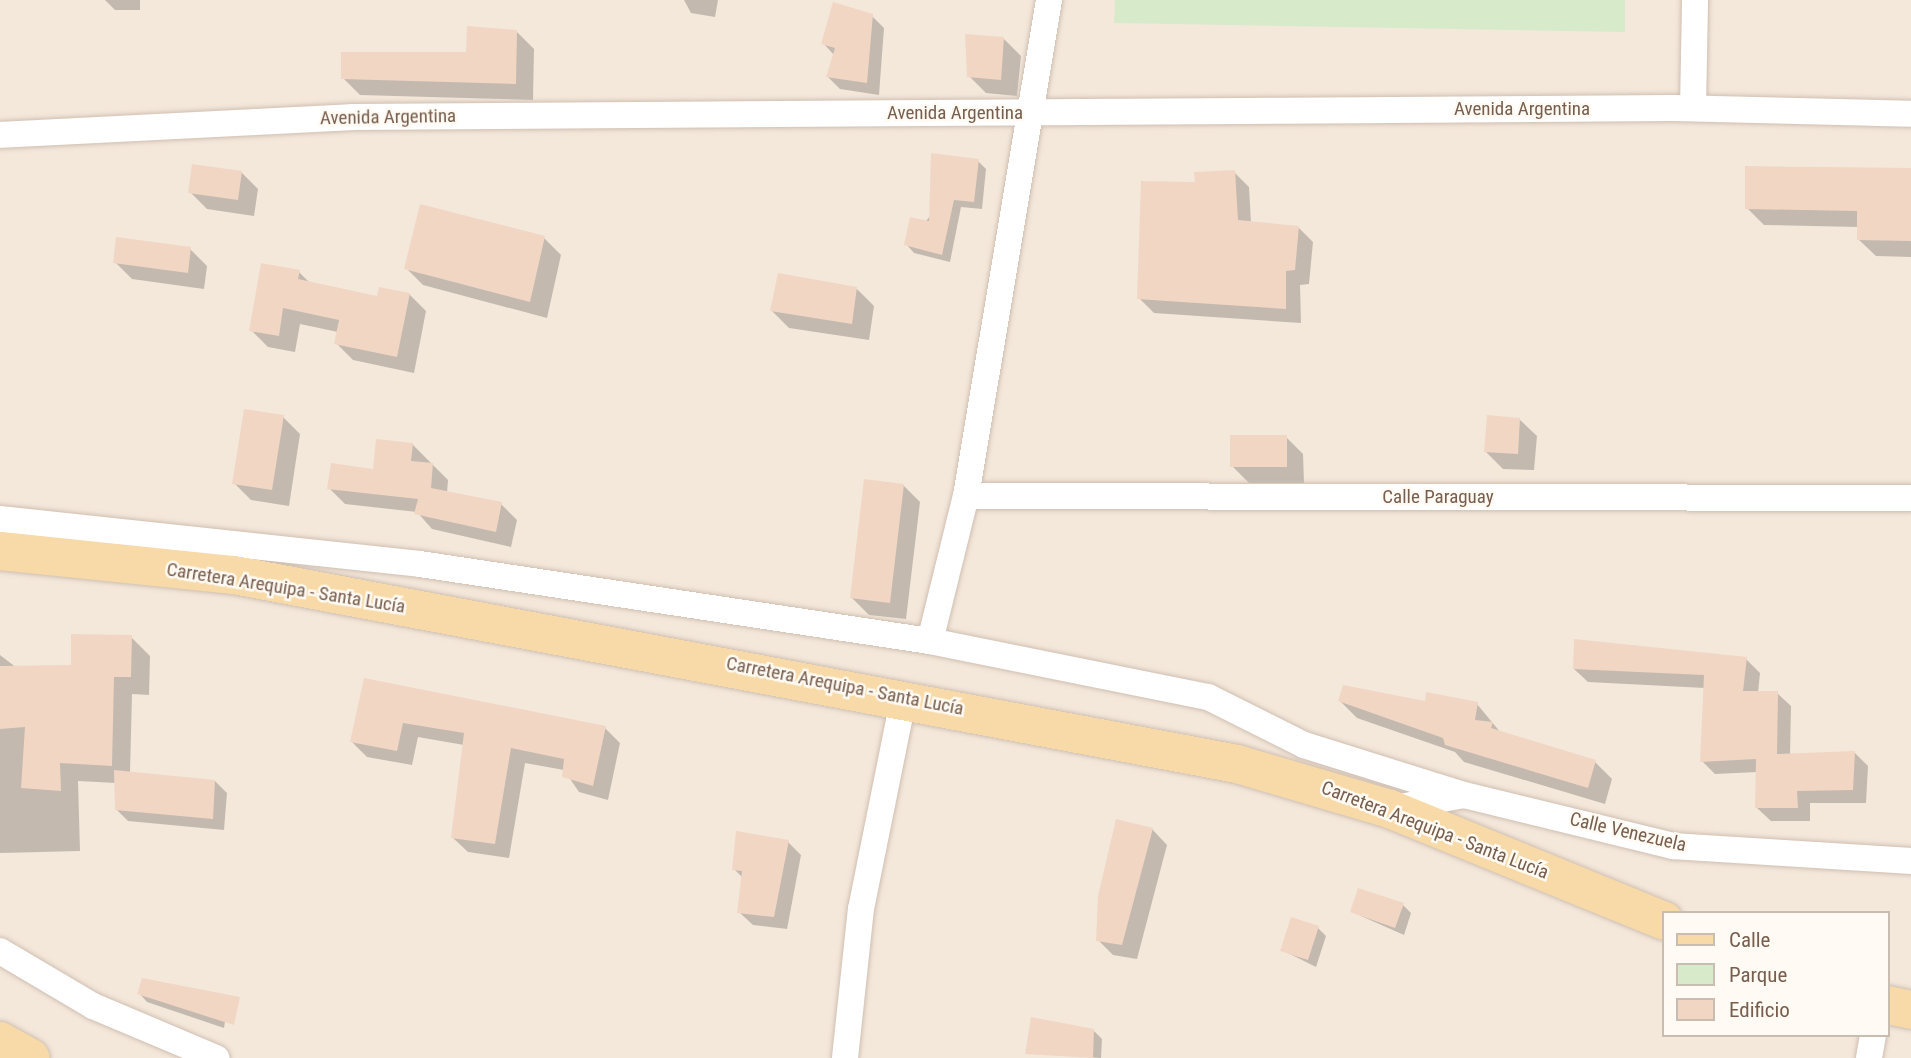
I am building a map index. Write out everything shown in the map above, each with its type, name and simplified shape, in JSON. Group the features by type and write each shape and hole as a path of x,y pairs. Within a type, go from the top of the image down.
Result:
{"main road":[{"name":"Carretera Arequipa - Santa Lucía","path":"0,551 233,575 904,696 1237,764 1390,809 1662,919"},
{"path":"1890,1005 1911,1010"},
{"path":"0,1041 31,1058"}],"street":[{"path":"930,641 965,496 1049,0"},
{"path":"1693,108 1695,0"},
{"name":"Avenida Argentina","path":"0,135 352,117 1693,108 1911,114"},
{"name":"Calle Paraguay","path":"965,496 1911,498"},
{"path":"0,519 420,564 930,641 1208,696 1304,745 1464,794"},
{"path":"845,1058 861,909 904,696"},
{"name":"Calle Venezuela","path":"1390,809 1464,794 1673,846 1911,862"},
{"path":"0,951 93,1006 216,1058"},
{"path":"1869,1058 1873,1037"}],"shaded area":[{"path":"0,0 1911,0 1911,1058 0,1058"}],"green space":[{"path":"1115,0 1625,0 1625,32 1114,23"}],"building":[{"path":"833,2 873,14 867,83 826,77 835,48 821,44"},
{"path":"467,26 517,30 516,84 341,79 341,52 466,52"},
{"path":"965,34 1004,37 1001,80 967,77"},
{"path":"931,153 979,159 974,202 954,200 942,255 904,245 910,217 929,221"},
{"path":"192,164 242,171 238,200 188,193"},
{"path":"1745,166 1911,168 1911,241 1857,240 1857,211 1745,209"},
{"path":"1235,170 1238,220 1299,226 1295,270 1286,271 1286,309 1137,299 1141,181 1195,182 1194,172"},
{"path":"420,204 545,236 530,302 404,269"},
{"path":"116,237 191,247 188,273 113,263"},
{"path":"261,263 300,270 298,279 377,296 379,287 410,293 397,357 334,344 339,320 283,308 279,336 249,331"},
{"path":"778,273 857,287 852,324 770,311"},
{"path":"244,409 284,415 272,490 232,484"},
{"path":"1487,415 1520,418 1518,454 1484,452"},
{"path":"1230,435 1287,435 1287,467 1230,467"},
{"path":"376,439 413,443 411,461 433,463 431,488 502,502 496,532 414,514 418,499 327,489 331,463 373,469"},
{"path":"864,479 904,484 890,603 850,598"},
{"path":"71,634 132,635 131,677 114,677 112,766 60,763 61,791 21,788 25,727 0,729 0,666 71,665"},
{"path":"1574,639 1747,657 1743,691 1778,691 1777,754 1855,751 1853,790 1797,791 1798,808 1755,808 1756,759 1700,762 1704,675 1573,669"},
{"path":"364,678 606,726 593,786 562,777 564,759 511,748 495,844 451,838 464,733 403,723 397,751 350,742"},
{"path":"1343,685 1425,701 1426,692 1478,702 1475,720 1493,722 1491,728 1596,760 1588,788 1445,745 1443,738 1338,701"},
{"path":"114,770 215,780 213,819 115,810"},
{"path":"1116,819 1153,828 1122,945 1096,941 1098,896"},
{"path":"736,831 789,840 774,917 737,913 742,871 732,870"},
{"path":"1358,888 1404,903 1395,928 1350,912"},
{"path":"1291,917 1319,926 1308,960 1280,951"},
{"path":"142,978 240,997 234,1025 137,994"},
{"path":"1031,1017 1094,1029 1093,1058 1025,1054"}]}
